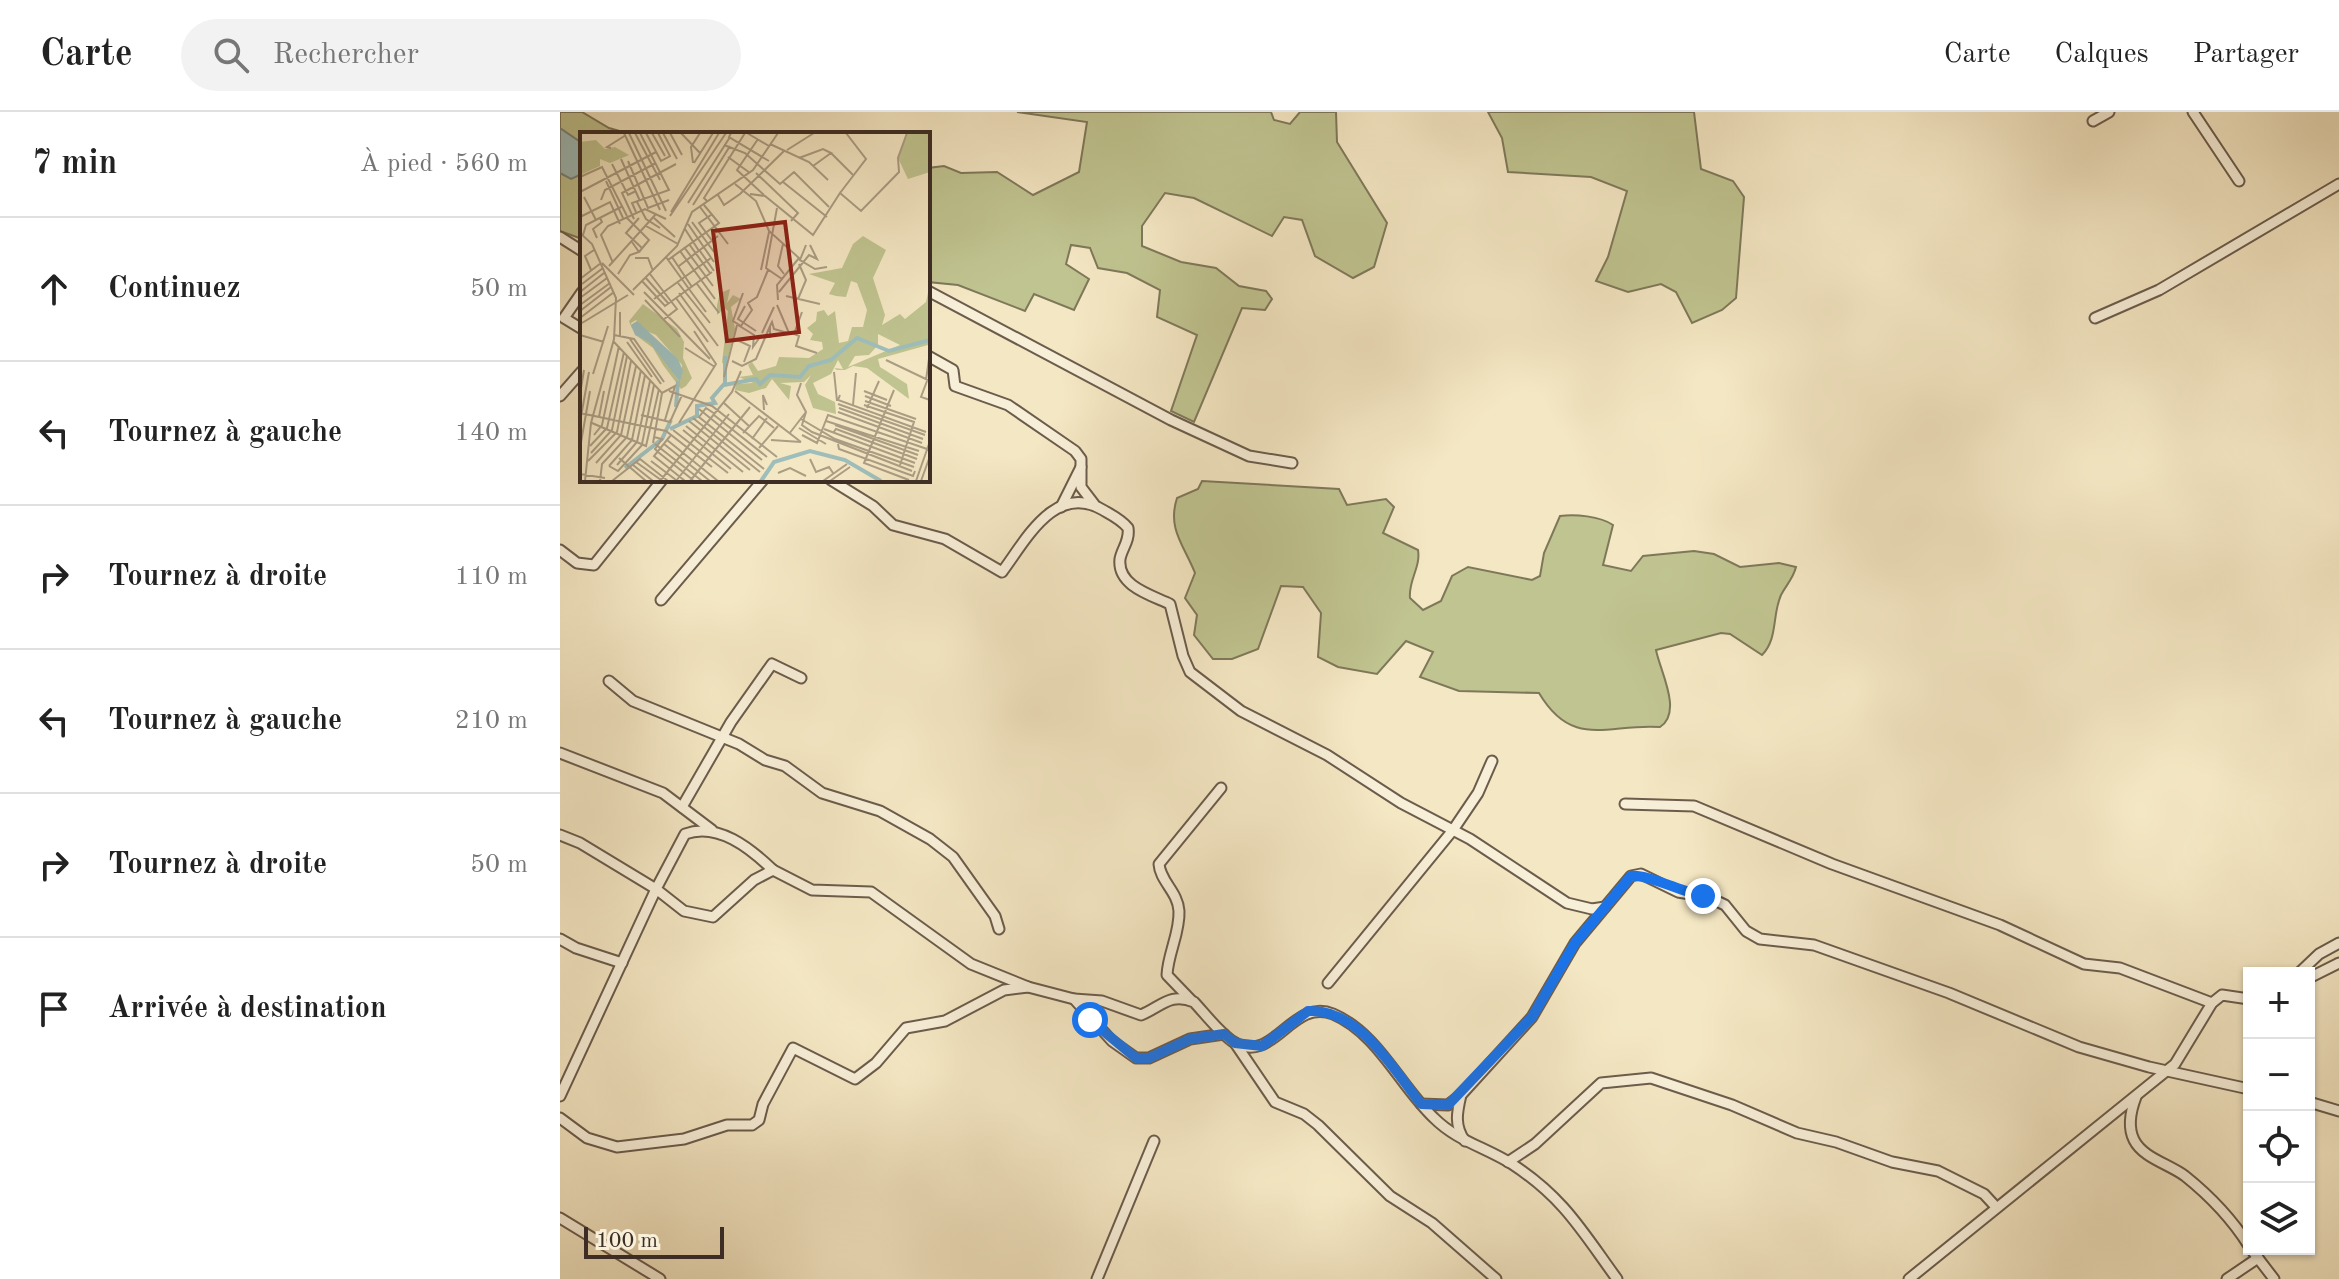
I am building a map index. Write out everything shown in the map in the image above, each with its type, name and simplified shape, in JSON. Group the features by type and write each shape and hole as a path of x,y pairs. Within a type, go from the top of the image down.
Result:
{"street":[{"path":"2093,121 2109,112"},
{"path":"2193,112 2239,181"},
{"path":"2095,318 2159,290 2339,184"},
{"path":"561,243 580,250"},
{"path":"930,292 1171,420 1249,456 1292,463"},
{"path":"580,295 564,318 580,328"},
{"path":"930,357 953,370 955,386 1008,405 1075,451 1081,459 1081,487 1094,504 1128,528 1128,543 1120,557 1122,575 1131,585 1170,604 1190,672 1260,724 1327,755 1567,903 1592,909 1605,907"},
{"path":"560,396 580,373"},
{"path":"1061,507 1081,467"},
{"path":"560,550 577,563 594,565 660,482"},
{"path":"661,600 761,482"},
{"path":"834,482 873,506 893,525 945,539 1002,572 1045,515 1082,502 1094,504"},
{"path":"682,807 743,703 773,664 801,678"},
{"path":"609,681 633,701 785,766 822,793 880,811 939,845 973,883 995,916 999,929"},
{"path":"560,753 581,764 626,777 663,793 713,831 749,848 773,870 801,888 871,892 971,964 1028,987 1074,999 1102,1001 1141,1015 1162,1001 1175,997 1194,1002"},
{"path":"1328,983 1453,830 1478,793 1492,761"},
{"path":"1221,788 1159,864 1160,874 1170,886 1179,912 1167,975 1235,1043 1275,1102 1310,1118 1390,1196 1432,1223 1496,1279"},
{"path":"1625,804 1694,806 1844,869 2000,925 2084,964 2120,968 2212,1003"},
{"path":"560,1096 656,889 685,834 698,829 713,831"},
{"path":"560,835 656,889 684,911 713,917 747,885 773,870"},
{"path":"1421,1104 1448,1105 1461,1095 1532,1017 1575,943 1631,876 1641,874 1678,892 1708,897 1725,905 1746,931 1760,939 1814,945 1949,993 2079,1047 2243,1088"},
{"path":"560,939 576,948 622,963"},
{"path":"2305,967 2319,954 2339,943"},
{"path":"2315,975 2339,963"},
{"path":"560,1118 587,1138 617,1147 684,1139 727,1125 752,1125 759,1120 763,1104 793,1048 855,1079 876,1063 906,1028 945,1021 1004,990 1028,987"},
{"path":"1909,1279 1996,1207 2038,1178 2175,1064 2212,1003 2222,995 2243,998"},
{"path":"1074,999 1112,1041 1136,1058 1149,1058 1190,1039 1224,1034"},
{"path":"1235,1043 1262,1046 1308,1011 1330,1013 1377,1048 1421,1104 1465,1142 1508,1162 1576,1218 1617,1279"},
{"path":"1508,1162 1535,1144 1601,1083 1651,1078 1732,1105 1797,1133 1836,1142 1892,1162 1938,1171 1984,1194 1996,1207"},
{"path":"2137,1093 2131,1113 2134,1141 2148,1155 2196,1185 2234,1222 2243,1236"},
{"path":"1461,1095 1458,1131 1465,1142"},
{"path":"2315,1104 2339,1111"},
{"path":"1097,1279 1108,1245 1154,1141"},
{"path":"560,1218 660,1279"},
{"path":"2227,1279 2249,1255"},
{"path":"2256,1255 2274,1279"}],"green space":[{"path":"560,112 582,112 609,128 623,132 580,132 580,238 560,231"},
{"path":"1017,112 1271,112 1274,120 1290,124 1300,112 1336,112 1337,142 1387,223 1374,267 1353,278 1315,256 1302,220 1284,217 1272,236 1194,198 1165,193 1142,226 1142,246 1181,262 1216,268 1239,286 1266,291 1272,299 1265,310 1242,308 1194,422 1171,411 1197,335 1157,317 1160,290 1127,273 1098,268 1090,248 1071,245 1066,264 1089,279 1074,310 1034,294 1025,311 958,285 930,282 930,168 944,166 961,173 997,172 1033,195 1079,172 1087,122"},
{"path":"1488,112 1694,112 1701,169 1733,181 1744,197 1736,298 1722,310 1692,323 1676,292 1661,284 1628,292 1596,281 1608,257 1627,191 1591,177 1508,172 1502,138"},
{"path":"1202,481 1339,489 1347,505 1386,499 1394,507 1383,533 1418,550 1410,598 1423,610 1441,601 1452,576 1468,567 1532,580 1540,576 1544,553 1560,516 1587,516 1613,525 1603,565 1631,571 1643,556 1694,551 1714,554 1740,567 1779,563 1796,567 1781,595 1773,634 1762,655 1730,634 1721,633 1656,650 1670,702 1667,720 1660,727 1579,728 1552,711 1539,693 1459,691 1420,677 1433,652 1406,641 1377,674 1338,667 1318,657 1321,613 1303,587 1281,586 1258,649 1232,659 1213,659 1194,635 1197,615 1185,598 1195,573 1178,537 1174,519 1177,498 1198,489"}],"water":[{"path":"560,128 580,142 580,175 571,179 560,173"}],"route":[{"path":"1090,1020 1123,1051 1136,1058 1149,1058 1190,1039 1224,1034 1235,1043 1255,1048 1273,1040 1308,1011 1330,1013 1342,1018 1377,1048 1421,1104 1448,1105 1461,1095 1532,1017 1575,943 1631,876 1641,874 1678,892 1703,896"}]}
